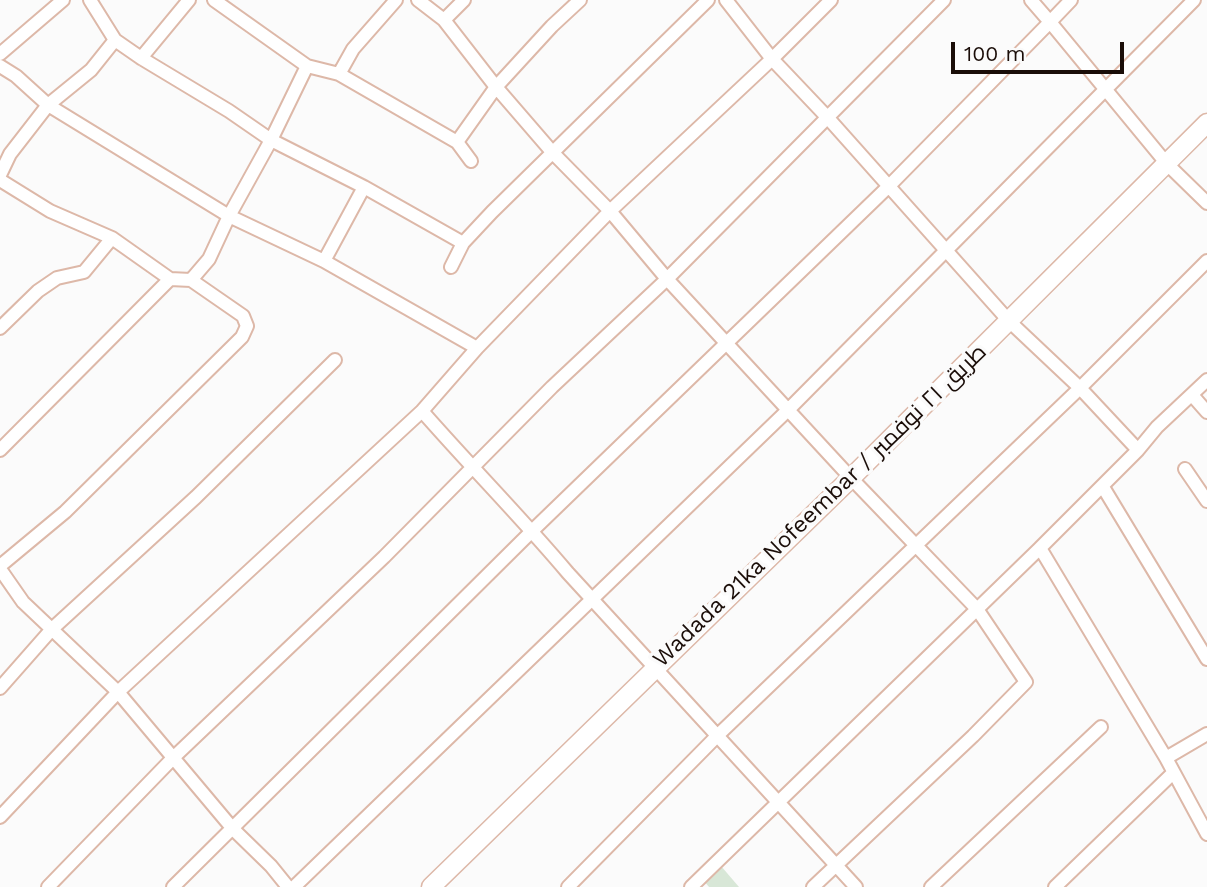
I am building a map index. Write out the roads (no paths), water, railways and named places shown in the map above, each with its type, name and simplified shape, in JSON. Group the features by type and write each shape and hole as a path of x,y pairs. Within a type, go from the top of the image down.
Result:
{"street":[{"path":"43,0 53,11"},
{"path":"0,54 63,0"},
{"path":"90,0 115,40 142,58 271,140 364,187 463,243"},
{"path":"142,58 189,0"},
{"path":"214,0 307,66 339,74 457,142 471,161"},
{"path":"339,74 353,49 396,0"},
{"path":"418,0 444,20 496,87 553,153 610,211 667,279 851,478 977,609 1026,682 973,736 813,887"},
{"path":"444,20 464,0"},
{"path":"457,142 496,87 580,0"},
{"path":"451,267 463,243 708,0"},
{"path":"726,0 772,59 1009,321 1080,388 1138,450"},
{"path":"0,817 118,692 422,411 477,348 610,211 831,0"},
{"path":"48,887 174,757 295,644 552,387 667,279 944,0"},
{"path":"1031,0 1167,164 1207,203"},
{"path":"173,887 532,531 889,186 1071,0"},
{"path":"294,887 789,409 1194,0"},
{"path":"115,40 91,70 48,105 5,151 0,178 50,211 112,238 170,279 191,280 243,316 247,327 242,337 65,512 0,568 23,602 118,692 233,829 271,866 288,887"},
{"path":"0,66 16,76 48,105 229,216 324,261 477,348"},
{"path":"191,280 209,259 307,66"},
{"name":"Wadada 21ka Nofeembar / طريق ٢١ نوفمبر","path":"431,887 851,478 1207,123"},
{"path":"324,261 364,187"},
{"path":"0,328 57,278 84,272 112,238"},
{"path":"568,887 718,735 1080,388 1207,261"},
{"path":"0,450 170,279"},
{"path":"0,688 52,629 196,497 335,360"},
{"path":"691,887 1103,487 1157,427 1207,380"},
{"path":"1192,395 1207,412"},
{"path":"422,411 472,469 532,531 856,887"},
{"path":"1185,469 1207,501"},
{"path":"1103,487 1207,659"},
{"path":"1040,548 1166,758 1207,834"},
{"path":"931,887 1101,727"},
{"path":"1166,758 1207,734"},
{"path":"1055,887 1173,773"}]}
